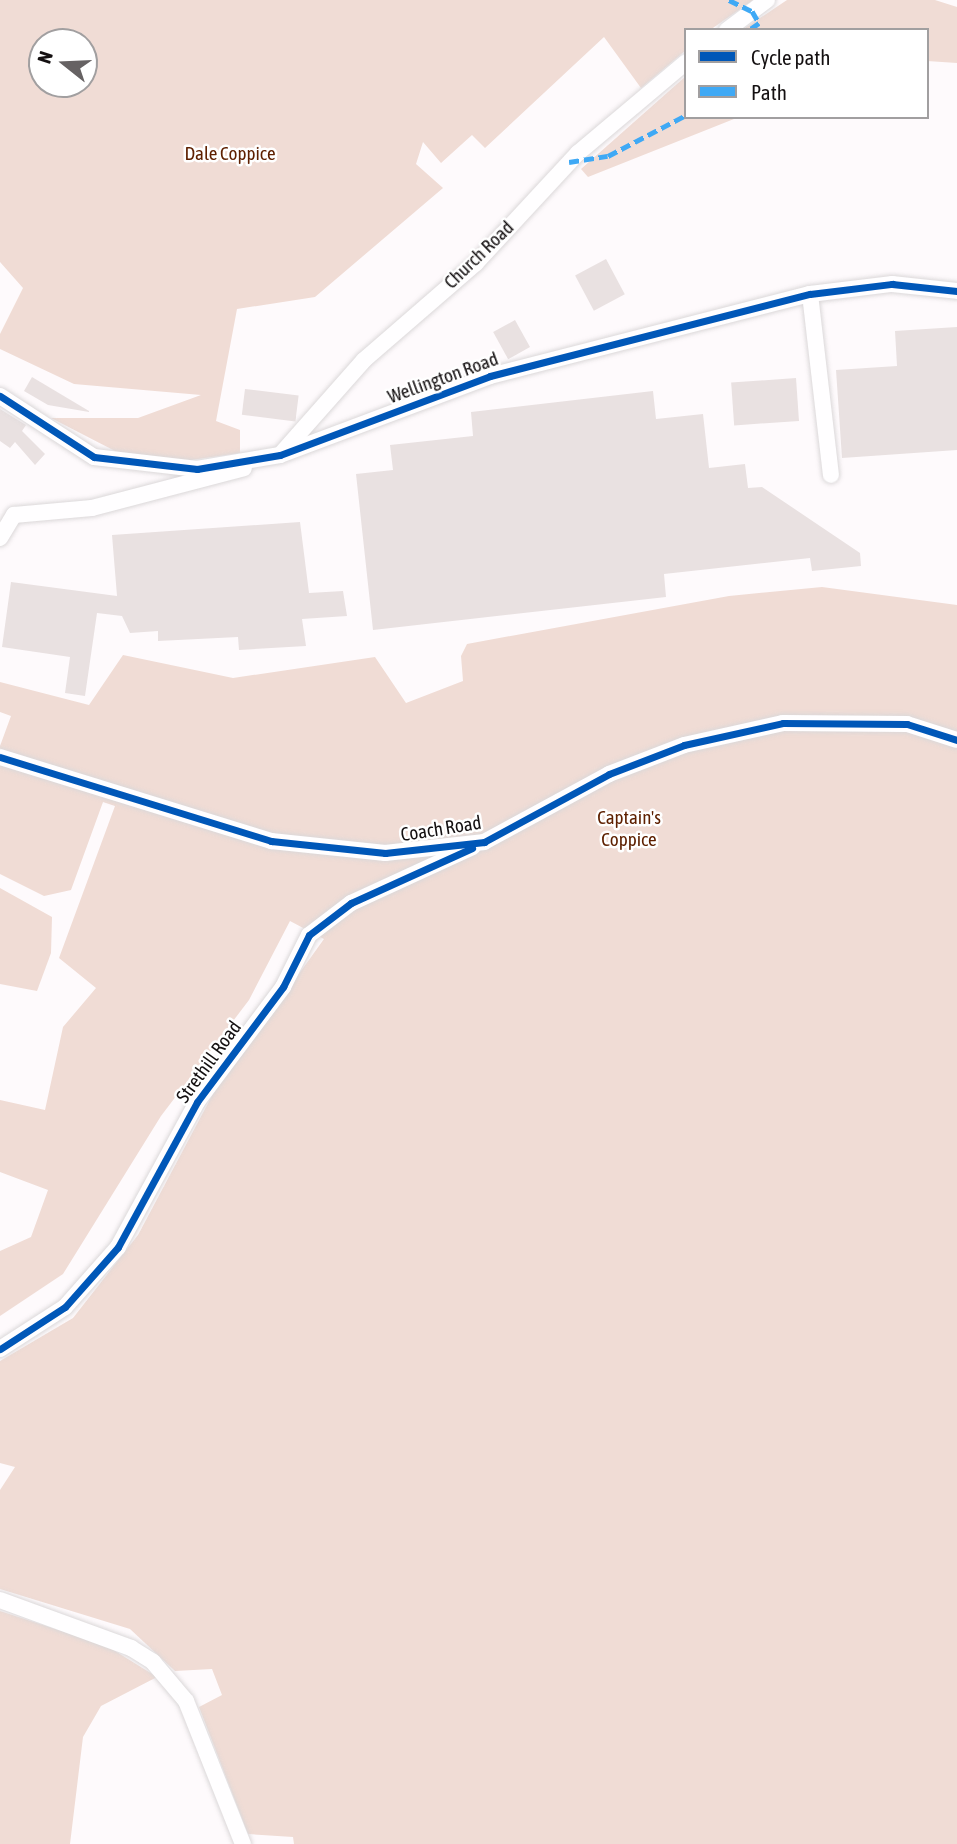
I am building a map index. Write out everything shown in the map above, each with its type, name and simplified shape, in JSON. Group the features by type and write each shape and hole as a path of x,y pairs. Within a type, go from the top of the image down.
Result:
{"street":[{"path":"730,28 767,0"},
{"name":"Church Road","path":"280,455 364,360 476,263 578,153 684,64"},
{"name":"Wellington Road","path":"0,396 58,439 115,463 197,468 257,461 280,455 490,376 810,294 892,284 957,290"},
{"path":"810,294 831,475"},
{"path":"0,538 14,514 92,508 212,480 257,461"},
{"name":"Coach Road","path":"0,757 271,841 385,853 484,842 609,774 684,745 770,726 839,719 907,724 957,740"},
{"name":"Strethill Road","path":"0,1349 65,1307 118,1247 197,1102 283,987 309,935 351,903 484,842"},
{"path":"0,1600 131,1648 153,1662 186,1701 243,1844"}],"green space":[{"name":"Dale Coppice","path":"0,0 753,0 713,28 684,28 684,52 641,88 604,37 485,148 472,135 441,163 423,142 416,164 443,188 315,297 237,309 216,421 240,430 240,453 177,462 117,452 51,418 138,418 201,395 74,384 0,349 0,334 23,288 0,262"},
{"path":"787,0 935,0 957,7 957,63 929,61 929,28 745,28"},
{"path":"684,78 684,119 734,119 588,177 581,169"},
{"name":"Captain's Coppice","path":"822,587 957,605 957,1844 294,1844 293,1837 248,1834 199,1707 222,1695 212,1669 175,1671 130,1629 0,1589 0,1490 15,1467 0,1463 0,1361 73,1318 138,1235 214,1092 324,939 290,921 249,1000 161,1116 63,1274 0,1316 0,1251 31,1237 48,1190 0,1172 0,1100 45,1110 63,1027 96,988 59,958 115,806 103,802 71,890 44,896 0,874 0,746 11,716 0,712 0,682 89,705 123,655 233,678 375,657 406,703 463,681 461,656 467,644 729,596"},
{"path":"0,888 52,917 51,953 37,991 0,984"},
{"path":"0,1611 107,1646 157,1677 101,1706 83,1737 70,1844 0,1844"}],"building":[{"path":"606,259 625,294 594,311 575,275"},
{"path":"515,320 530,347 508,359 493,332"},
{"path":"957,327 957,450 842,458 836,370 897,366 895,331"},
{"path":"32,377 89,412 48,405 24,391"},
{"path":"796,378 799,421 734,425 731,383"},
{"path":"245,389 299,396 295,421 242,415"},
{"path":"653,391 656,419 703,414 709,468 745,464 748,488 762,487 860,553 861,566 812,571 810,558 664,574 666,597 373,630 356,474 393,470 390,445 473,436 471,412"},
{"path":"0,409 26,425 22,431 45,454 35,465 15,442 10,448 0,441"},
{"path":"300,522 309,593 343,591 347,616 302,619 306,646 239,650 238,637 158,641 158,631 130,633 122,616 97,613 85,696 65,693 70,657 2,647 11,582 117,596 112,535"}],"marked path":[{"path":"729,0 752,11 759,23 752,28"},
{"path":"569,162 608,156 684,116"}],"cycle path":[{"path":"0,396 94,457 197,469 280,455 490,376 810,294 892,284 957,291"},
{"path":"0,757 271,841 385,853 484,842 609,774 684,745 783,723 907,724 957,740"},
{"path":"0,1349 65,1307 118,1247 197,1102 283,987 309,935 351,903 472,848"}]}
